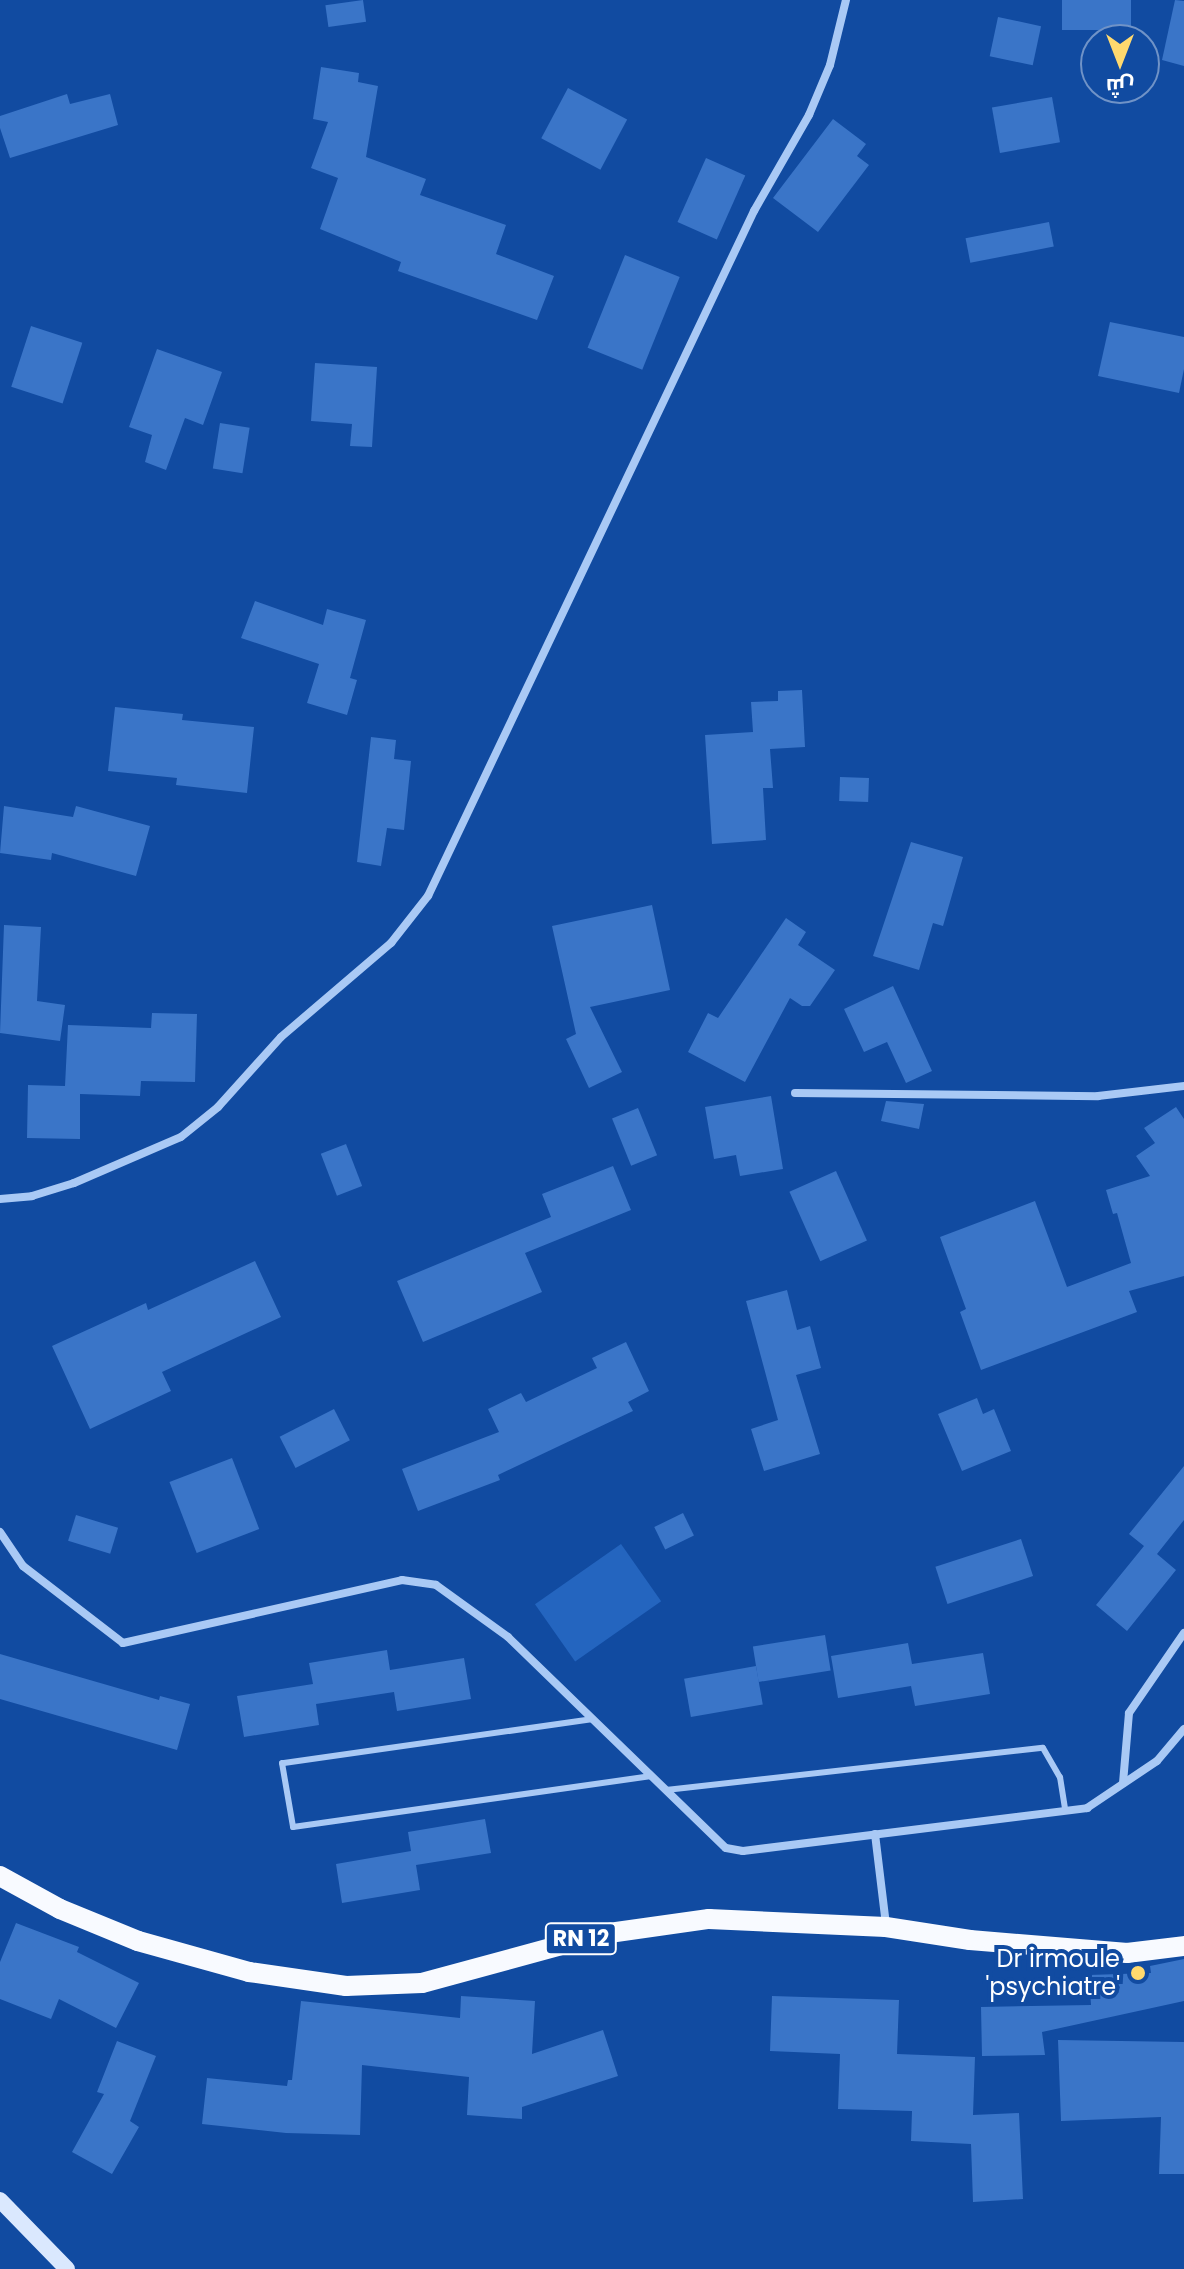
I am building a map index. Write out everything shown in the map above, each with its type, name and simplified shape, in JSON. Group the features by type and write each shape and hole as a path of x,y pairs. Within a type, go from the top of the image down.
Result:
{"main road":[{"name":"RN 12","path":"0,1876 60,1909 138,1941 249,1972 346,1986 422,1983 602,1934 709,1919 886,1927 970,1940 1127,1953 1184,1946"}],"street":[{"path":"0,1199 32,1196 74,1183 181,1137 218,1107 281,1037 391,943 428,896 754,211 809,115 830,65 846,0"},
{"path":"795,1093 1098,1096 1184,1086"},
{"path":"0,1532 23,1566 123,1643 402,1580 436,1585 508,1637 726,1848 743,1851 1087,1808 1157,1761 1184,1729"},
{"path":"1123,1783 1129,1713 1184,1633"},
{"path":"875,1834 886,1927"},
{"path":"0,2200 67,2269"}],"lane":[{"path":"593,1719 282,1763 293,1827 652,1776"},
{"path":"666,1790 1043,1748 1060,1777 1065,1810"}],"shaded area":[{"path":"621,1544 661,1601 575,1662 535,1604"}],"building":[{"path":"363,0 366,22 328,27 325,5"},
{"path":"1062,0 1131,0 1131,24 1080,24 1080,30 1062,30"},
{"path":"1175,0 1184,1 1184,66 1162,60"},
{"path":"998,17 1041,26 1033,65 990,56"},
{"path":"321,67 359,73 358,82 378,86 366,157 426,179 420,195 506,225 496,254 554,276 537,320 398,271 401,262 320,229 338,178 311,168 328,122 313,119"},
{"path":"568,88 627,119 600,170 541,138"},
{"path":"67,94 70,104 110,94 118,125 10,158 0,128 0,116"},
{"path":"1052,97 1060,142 1000,153 992,108"},
{"path":"833,119 866,144 857,156 869,165 818,232 773,198"},
{"path":"706,158 745,175 717,239 678,222"},
{"path":"1049,222 1054,247 970,263 966,238"},
{"path":"625,255 680,277 642,370 588,348"},
{"path":"1110,322 1184,337 1184,369 1179,393 1098,376"},
{"path":"31,326 82,343 63,404 11,387"},
{"path":"157,349 222,372 203,425 185,418 166,470 145,462 152,435 129,427"},
{"path":"315,363 377,367 372,447 350,446 352,424 311,421"},
{"path":"220,423 250,428 242,473 213,468"},
{"path":"255,601 323,625 327,609 366,620 350,678 357,680 347,715 307,703 319,664 241,638"},
{"path":"802,690 805,747 770,749 773,788 763,788 766,840 712,844 705,735 753,732 751,702 778,701 778,691"},
{"path":"115,707 183,714 182,720 254,727 247,793 176,785 177,778 108,771"},
{"path":"371,737 396,740 394,759 411,761 404,830 387,828 381,866 357,862"},
{"path":"840,777 869,778 868,802 839,801"},
{"path":"4,806 73,817 76,806 150,826 136,876 52,853 51,860 0,853"},
{"path":"911,842 963,857 943,926 933,923 919,970 873,956"},
{"path":"652,905 670,990 590,1007 622,1072 589,1088 566,1039 576,1034 552,926"},
{"path":"786,918 806,932 798,945 835,970 810,1006 802,1006 790,998 745,1082 688,1052 708,1013 718,1018"},
{"path":"4,925 41,927 37,1001 65,1005 60,1041 0,1033"},
{"path":"893,986 932,1071 906,1083 887,1042 864,1052 844,1009"},
{"path":"152,1013 197,1014 195,1082 141,1081 140,1096 80,1094 80,1139 27,1138 28,1085 65,1086 68,1025 151,1028"},
{"path":"771,1096 783,1169 740,1176 736,1155 714,1159 705,1107"},
{"path":"886,1101 924,1104 919,1129 881,1121"},
{"path":"1176,1107 1184,1119 1184,1276 1129,1291 1137,1312 981,1370 960,1312 966,1309 940,1237 1035,1201 1067,1287 1131,1263 1117,1213 1113,1214 1106,1190 1150,1176 1136,1156 1155,1143 1144,1128"},
{"path":"638,1108 657,1155 631,1166 612,1118"},
{"path":"346,1144 362,1186 337,1196 321,1154"},
{"path":"613,1166 631,1210 525,1253 542,1292 423,1342 397,1281 551,1217 542,1194"},
{"path":"836,1171 867,1240 820,1261 789,1192"},
{"path":"255,1261 281,1317 162,1372 171,1391 90,1429 52,1346 146,1303 148,1310"},
{"path":"787,1290 797,1330 810,1326 821,1368 796,1375 820,1454 764,1471 751,1429 778,1420 746,1301"},
{"path":"626,1342 649,1391 628,1402 633,1411 498,1475 500,1480 418,1511 402,1469 499,1432 488,1409 521,1393 526,1402 597,1368 592,1358"},
{"path":"977,1398 983,1414 994,1409 1011,1451 962,1471 938,1414"},
{"path":"334,1409 350,1440 296,1468 280,1437"},
{"path":"232,1458 259,1529 197,1553 169,1482"},
{"path":"1184,1466 1184,1520 1157,1554 1176,1570 1127,1631 1096,1605 1144,1546 1129,1534"},
{"path":"683,1513 694,1535 665,1549 654,1527"},
{"path":"76,1515 118,1528 110,1554 68,1541"},
{"path":"1021,1539 1033,1576 947,1604 935,1567"},
{"path":"825,1635 831,1671 759,1682 753,1646"},
{"path":"908,1643 912,1664 983,1653 990,1694 915,1706 911,1686 838,1698 831,1656"},
{"path":"387,1650 390,1670 464,1658 471,1699 397,1711 394,1692 316,1704 319,1725 244,1737 237,1696 313,1684 309,1663"},
{"path":"0,1654 159,1700 160,1696 190,1704 177,1750 0,1699"},
{"path":"756,1666 763,1704 691,1717 684,1679"},
{"path":"485,1819 491,1853 416,1865 420,1890 342,1903 336,1864 411,1851 408,1832"},
{"path":"16,1923 79,1947 77,1952 139,1983 116,2028 59,1999 51,2019 0,1999 0,1962"},
{"path":"1184,1959 1184,2001 1042,2032 1045,2055 982,2056 981,2007 1091,2005 1089,1975 1151,1973 1150,1966"},
{"path":"461,1996 535,2001 532,2054 603,2030 618,2076 522,2107 522,2119 467,2115 469,2077 362,2065 360,2135 286,2133 202,2124 207,2078 287,2086 288,2080 292,2080 301,2001 460,2018"},
{"path":"772,1996 899,2000 897,2054 975,2057 973,2115 1019,2113 1023,2199 973,2202 971,2144 911,2141 912,2111 838,2109 840,2054 770,2051"},
{"path":"1058,2040 1184,2042 1184,2174 1159,2174 1161,2117 1061,2121"},
{"path":"117,2041 156,2056 130,2121 139,2127 112,2174 72,2152 104,2094 97,2092"}],"place":[{"name":"Dr irmoule 'psychiatre'","path":"1138,1973"}]}
